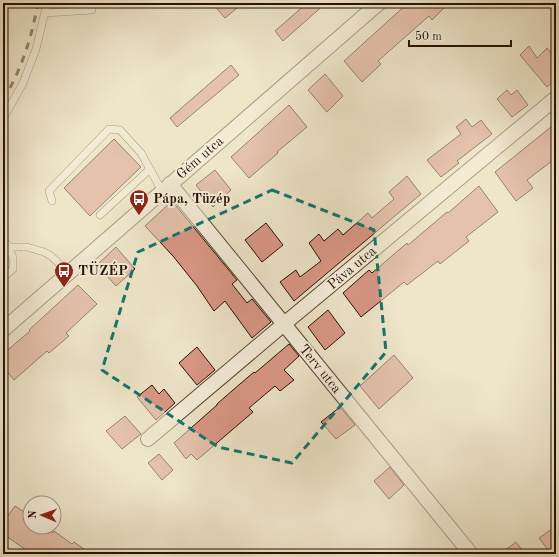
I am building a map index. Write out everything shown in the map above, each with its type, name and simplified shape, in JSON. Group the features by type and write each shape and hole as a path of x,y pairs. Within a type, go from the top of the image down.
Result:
{"street":[{"name":"Gém utca","path":"3,330 379,3"},
{"name":"Páva utca","path":"148,439 556,98"},
{"name":"Terv utca","path":"166,188 284,324 471,554"}],"lane":[{"path":"3,119 23,83 36,49 47,3"},
{"path":"45,13 92,10 92,3"},
{"path":"52,201 48,191 110,129 120,130 141,153 150,169 166,188"},
{"path":"100,215 150,169"},
{"path":"3,240 9,247 13,258 13,269 3,278"},
{"path":"9,247 27,247 44,252 51,256 68,272"}],"highlighted area":[{"path":"272,190 374,230 386,352 292,463 218,447 102,370 138,252"}],"building":[{"path":"212,3 243,3 225,18"},
{"path":"307,3 326,3 283,41 275,31"},
{"path":"408,3 449,3 432,20 429,16 378,61 381,64 362,82 344,61"},
{"path":"529,46 537,58 547,48 556,59 556,79 547,87 520,55"},
{"path":"231,65 239,75 177,127 170,118"},
{"path":"325,74 343,96 327,112 308,90"},
{"path":"507,90 511,95 517,90 528,105 512,117 497,99"},
{"path":"289,105 307,127 249,178 231,157"},
{"path":"466,119 472,127 481,120 492,134 457,161 459,163 441,177 427,160 461,134 456,127"},
{"path":"556,123 556,158 527,180 533,188 516,201 495,172"},
{"path":"114,139 141,167 90,216 64,188"},
{"path":"215,170 231,190 213,207 196,185"},
{"path":"407,176 421,194 294,301 280,282 296,270 300,277 321,261 309,243 319,234 324,241 338,229 343,235 368,213 372,218 394,199 389,192"},
{"path":"479,186 498,212 466,237 469,241 440,264 438,261 407,285 404,282 361,317 343,293 369,270 372,273 407,243 408,245"},
{"path":"172,201 237,280 232,284 247,303 252,299 271,322 252,338 225,301 214,311 197,286 173,256 145,226"},
{"path":"266,223 283,245 262,262 245,240"},
{"path":"116,247 135,269 116,286 97,265"},
{"path":"78,285 97,304 66,333 69,336 49,353 47,351 14,380 3,367 3,354 30,331 29,330"},
{"path":"328,310 345,333 325,350 308,327"},
{"path":"289,344 299,356 284,370 294,380 280,391 275,386 249,408 253,412 197,460 191,454 186,459 174,443 233,390"},
{"path":"197,347 215,370 197,385 179,363"},
{"path":"394,355 413,378 379,409 360,386"},
{"path":"152,385 159,394 164,389 175,403 156,420 137,397"},
{"path":"340,407 355,425 336,439 321,422"},
{"path":"125,416 141,434 122,449 106,431"},
{"path":"159,454 173,470 162,480 148,463"},
{"path":"390,467 404,485 389,499 374,481"},
{"path":"15,506 22,511 22,535 60,535 72,544 74,542 91,554 32,554 3,534 3,523"},
{"path":"556,526 556,554 551,554 539,538"},
{"path":"516,542 525,554 500,554"}],"railway":[{"path":"3,100 21,65 38,3"}],"place":[{"name":"Pápa, Tüzép","path":"139,216"},
{"name":"TÜZÉP","path":"64,288"}]}
